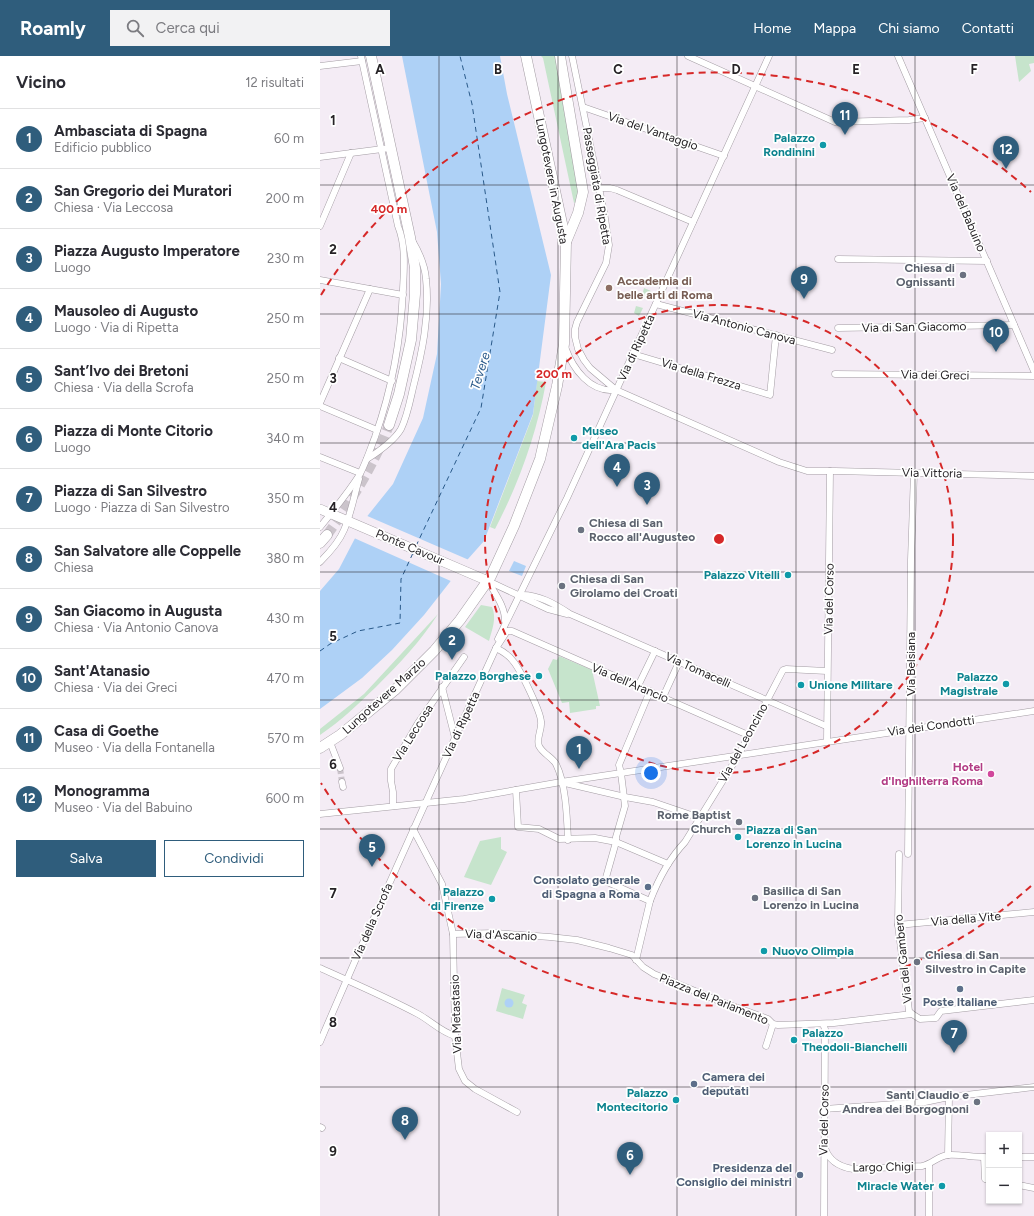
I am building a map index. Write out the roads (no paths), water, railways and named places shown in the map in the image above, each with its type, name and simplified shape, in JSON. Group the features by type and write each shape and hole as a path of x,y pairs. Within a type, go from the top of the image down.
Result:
{"main road":[{"path":"371,56 385,149 410,237 415,276 413,322 408,356 402,384 389,425"},
{"name":"Lungotevere in Augusta","path":"488,581 514,526 540,459 557,386 564,344 566,242 526,56"},
{"name":"Passeggiata di Ripetta","path":"560,56 583,192 578,213 566,242"},
{"path":"320,543 323,531"},
{"name":"Lungotevere Marzio","path":"320,748 377,706 428,657 460,620 488,581"}],"street":[{"name":"Passeggiata di Ripetta","path":"572,56 608,236 608,260 577,322 575,333 578,348 584,360 590,368 616,390"},
{"path":"688,56 835,122 909,120 925,118"},
{"name":"Via di Ripetta","path":"425,803 496,648 504,624 520,595 567,498 769,56"},
{"name":"Via del Babuino","path":"898,56 1034,371"},
{"path":"320,66 361,59 385,149 398,226 401,234 404,266 399,342 392,381 377,430 360,473 344,530 320,562"},
{"name":"Via del Vantaggio","path":"583,107 724,156"},
{"path":"320,157 385,149"},
{"path":"320,226 351,153"},
{"path":"599,188 610,188 617,190 693,222"},
{"path":"366,459 393,439 400,430 412,395 421,356 426,318 426,280 423,263 410,237"},
{"path":"838,259 987,261"},
{"path":"320,280 403,295"},
{"path":"370,289 320,404 377,430"},
{"name":"Via Antonio Canova","path":"656,304 832,350"},
{"name":"Via di San Giacomo","path":"838,328 1014,326"},
{"name":"Via della Frezza","path":"633,354 770,395 776,335"},
{"path":"564,344 571,361 587,380 602,390 616,390"},
{"path":"340,358 392,381"},
{"name":"Via dei Greci","path":"835,374 1034,376"},
{"name":"Via Vittoria","path":"616,390 796,468 813,472 1034,476"},
{"path":"320,457 360,473"},
{"name":"Via del Corso","path":"827,741 830,472"},
{"path":"323,531 332,514 360,473"},
{"name":"Via Belsiana","path":"908,854 911,560 914,473"},
{"name":"Ponte Cavour","path":"320,509 488,581"},
{"path":"488,581 502,606 504,613 504,624"},
{"name":"Via Tomacelli","path":"488,581 520,595 536,597 557,606 570,614 826,726"},
{"name":"Via dell'Arancio","path":"496,648 506,632 512,631 748,735"},
{"path":"496,648 511,658 516,665 539,711 541,722 538,739 539,745 543,752 554,762 561,782 567,811 568,840"},
{"path":"638,686 655,651"},
{"name":"Via Leccosa","path":"393,806 391,769 411,734 464,657"},
{"path":"663,697 679,662"},
{"name":"Via del Leoncino","path":"636,960 653,892 668,864 685,842 738,756 783,670 827,671"},
{"name":"Via Leccosa","path":"442,688 455,738"},
{"path":"650,691 619,765 626,806 616,837 616,842 605,881 650,901"},
{"name":"Via dei Condotti","path":"320,814 464,799 561,782 1034,711"},
{"path":"330,742 340,768"},
{"path":"561,782 653,802 700,818"},
{"path":"517,789 518,827 539,829 559,840 595,838 616,842 668,864"},
{"name":"Via della Scrofa","path":"320,1042 425,803"},
{"name":"Via Metastasio","path":"414,829 442,884 453,934 455,1036 461,1075 465,1081 475,1089 517,1112"},
{"name":"Via del Gambero","path":"899,854 898,925 909,1011 912,1014"},
{"name":"Via della Vite","path":"898,925 1034,912"},
{"name":"Via d'Ascanio","path":"453,934 495,932 577,940 632,955 636,960"},
{"name":"Piazza del Parlamento","path":"636,960 643,967 654,974 719,1001 768,1019 774,1024 766,1046"},
{"path":"320,968 420,1015 445,1033 455,1036"},
{"path":"774,1024 823,1024 912,1014 920,1019 936,1018 941,1011 1034,1000"},
{"name":"Via del Corso","path":"823,1024 825,1029 824,1216"},
{"path":"824,1109 925,1102 949,1097 1034,1087"},
{"path":"949,1097 948,1155 986,1157"},
{"name":"Largo Chigi","path":"824,1145 827,1154 831,1159 849,1169 922,1166 948,1155"},
{"path":"1022,1157 1034,1157"},
{"path":"929,1164 929,1216"},
{"path":"986,1168 986,1179"},
{"path":"1022,1186 1034,1188"}],"water":[{"name":"Tevere","path":"402,56 500,56 507,94 551,275 533,414 484,541 424,615 392,650 362,678 320,709 320,591 339,569 365,519 393,484 423,418 437,354 441,284 437,232"},
{"path":"514,561 526,566 522,576 509,571"},
{"path":"507,999 511,999 513,1003 511,1007 507,1007 505,1005 505,1001"}],"tunnel":[{"path":"327,535 362,482 389,425"},
{"path":"340,768 342,782"}],"place":[{"name":"Casa di Goethe","path":"845,135"},
{"name":"Palazzo Rondinini","path":"823,145"},
{"name":"Monogramma","path":"1006,169"},
{"name":"Chiesa di Ognissanti","path":"963,275"},
{"name":"Accademia di belle arti di Roma","path":"609,288"},
{"name":"San Giacomo in Augusta","path":"804,299"},
{"name":"Sant'Atanasio","path":"996,352"},
{"name":"Museo dell'Ara Pacis","path":"574,438"},
{"name":"Mausoleo di Augusto","path":"617,487"},
{"name":"Piazza Augusto Imperatore","path":"647,505"},
{"name":"Chiesa di San Rocco all'Augusteo","path":"581,530"},
{"name":"Palazzo Vitelli","path":"788,575"},
{"name":"Chiesa di San Girolamo dei Croati","path":"562,586"},
{"name":"San Gregorio dei Muratori","path":"452,660"},
{"name":"Palazzo Borghese","path":"539,676"},
{"name":"Palazzo Magistrale","path":"1006,684"},
{"name":"Unione Militare","path":"801,685"},
{"name":"Ambasciata di Spagna","path":"579,769"},
{"name":"Hotel d'Inghilterra Roma","path":"991,774"},
{"name":"Rome Baptist Church","path":"739,822"},
{"name":"Piazza di San Lorenzo in Lucina","path":"738,837"},
{"name":"Sant’Ivo dei Bretoni","path":"372,867"},
{"name":"Consolato generale di Spagna a Roma","path":"648,887"},
{"name":"Basilica di San Lorenzo in Lucina","path":"755,898"},
{"name":"Palazzo di Firenze","path":"492,899"},
{"name":"Nuovo Olimpia","path":"764,951"},
{"name":"Chiesa di San Silvestro in Capite","path":"917,962"},
{"name":"Poste Italiane","path":"960,989"},
{"name":"Palazzo Theodoli-Bianchelli","path":"794,1040"},
{"name":"Piazza di San Silvestro","path":"954,1053"},
{"name":"Camera dei deputati","path":"694,1084"},
{"name":"Palazzo Montecitorio","path":"676,1100"},
{"name":"Santi Claudio e Andrea dei Borgognoni","path":"977,1102"},
{"name":"San Salvatore alle Coppelle","path":"405,1140"},
{"name":"Piazza di Monte Citorio","path":"630,1175"},
{"name":"Presidenza del Consiglio dei ministri","path":"800,1175"},
{"name":"Miracle Water","path":"942,1186"}]}
